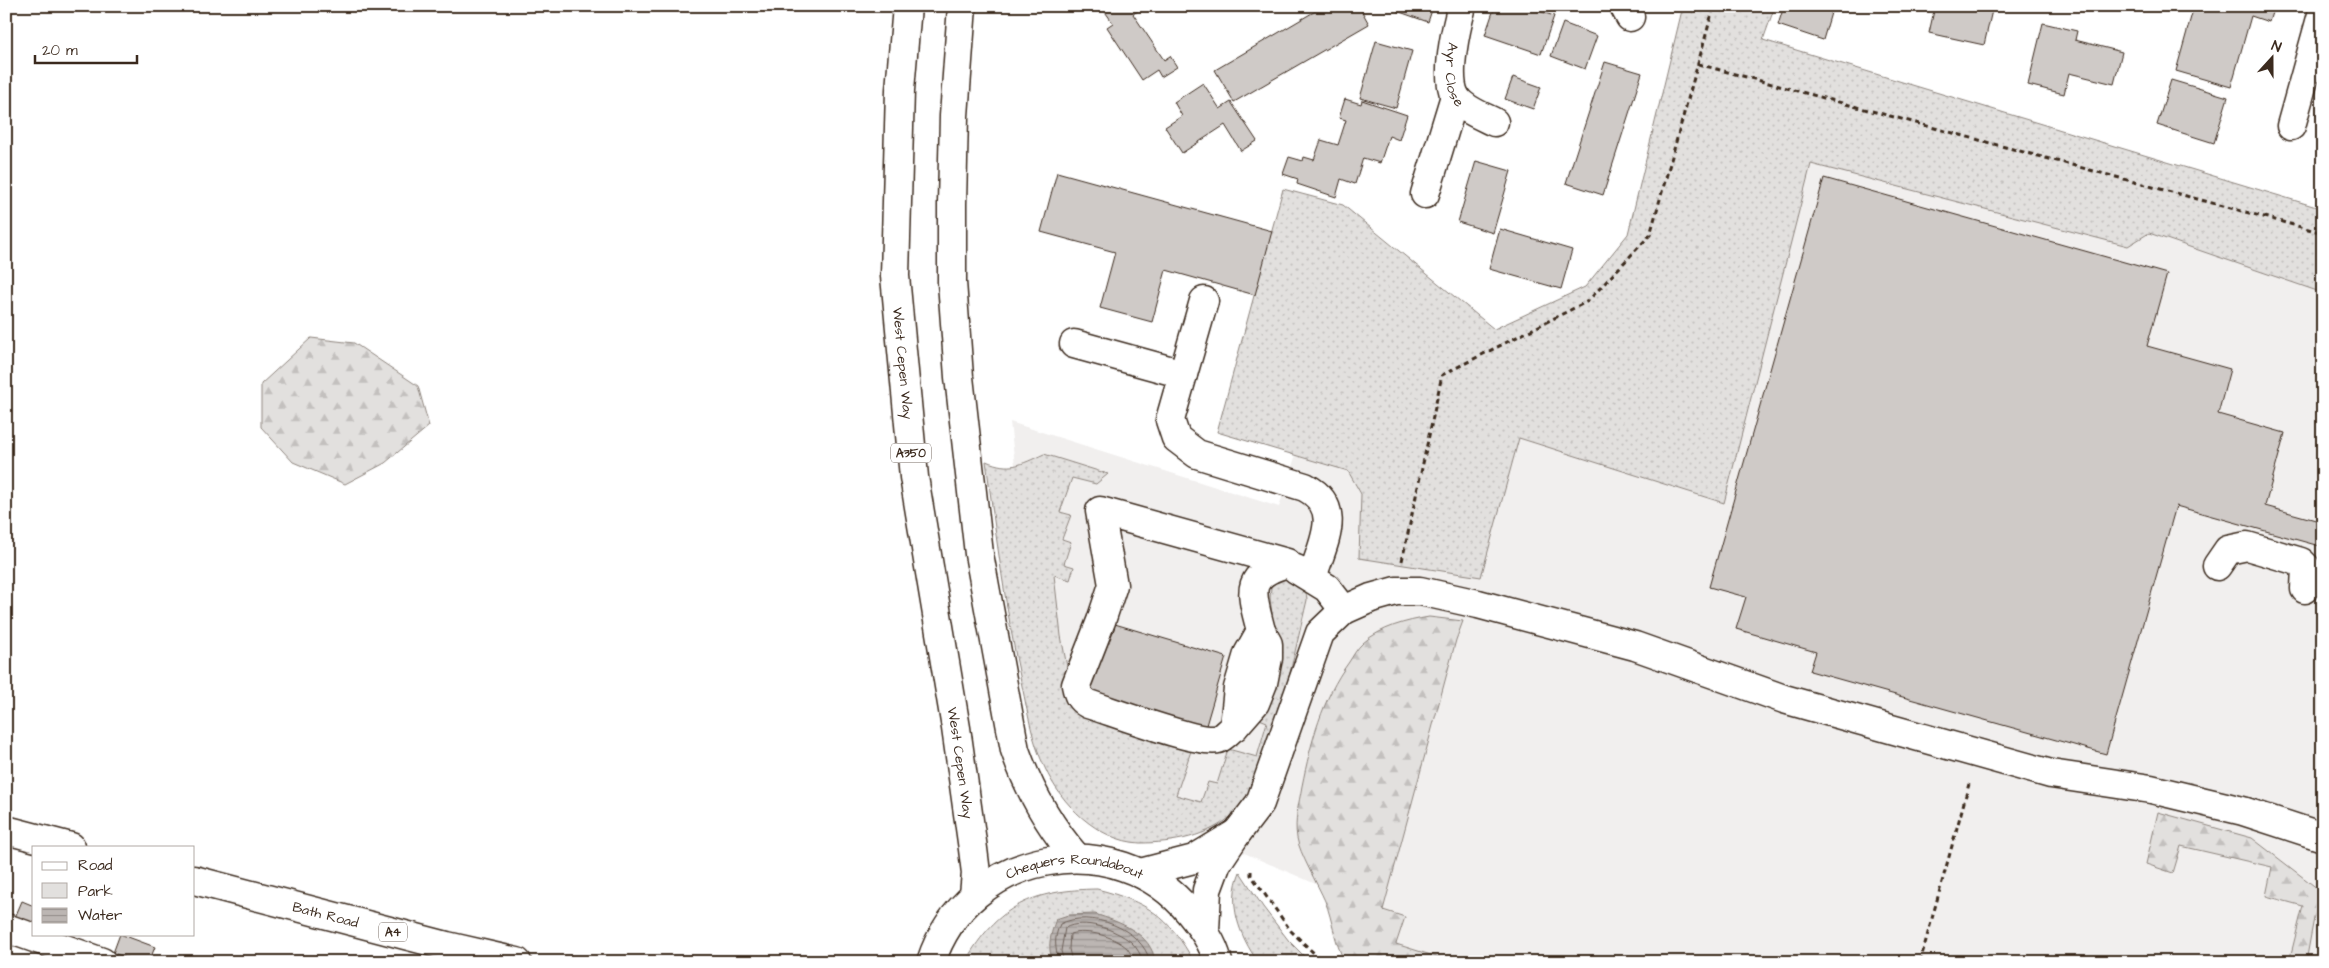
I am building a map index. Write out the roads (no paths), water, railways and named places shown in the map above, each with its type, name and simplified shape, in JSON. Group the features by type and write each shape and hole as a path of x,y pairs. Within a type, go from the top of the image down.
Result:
{"main road":[{"name":"West Cepen Way","path":"907,6 900,90 895,276 914,476 956,728 975,865 974,895"},
{"path":"962,6 954,126 952,282 959,377 979,554 1015,750 1026,780 1059,838 1077,858"},
{"name":"Ayr Close","path":"1462,6 1457,23 1451,74 1455,96 1471,111 1494,122"},
{"path":"2290,126 2323,10"},
{"path":"1425,194 1455,96"},
{"path":"1204,301 1170,420 1176,438 1196,454 1305,487 1324,502 1328,514 1328,523 1312,578"},
{"path":"1074,344 1183,374"},
{"path":"1287,563 1269,569 1257,581 1252,592 1260,630 1248,654 1238,688 1234,727 1219,738 1210,740 1192,737 1082,701 1076,685 1101,622 1112,585 1100,511 1287,563 1326,588 1344,610"},
{"path":"2218,566 2228,550 2247,546 2301,562 2306,567 2305,589"},
{"path":"1205,931 1207,890 1217,863 1237,832 1260,802 1320,633 1344,610 1371,598 1396,591 1420,591 1478,604 1627,643 1666,655 1784,700 2050,774 2151,789 2243,811 2323,837"},
{"path":"6,830 67,846"},
{"path":"1140,873 1194,859 1237,832"},
{"name":"Chequers Roundabout","path":"929,956 953,917 974,895 1008,872 1048,860 1077,858 1115,863 1140,873 1177,897 1205,931 1218,962"},
{"name":"Bath Road","path":"195,880 447,946 517,962"},
{"path":"6,928 102,962"}],"water":[{"path":"1095,914 1124,925 1141,936 1153,952 1155,962 1054,962 1050,946 1056,919 1068,915"}]}
